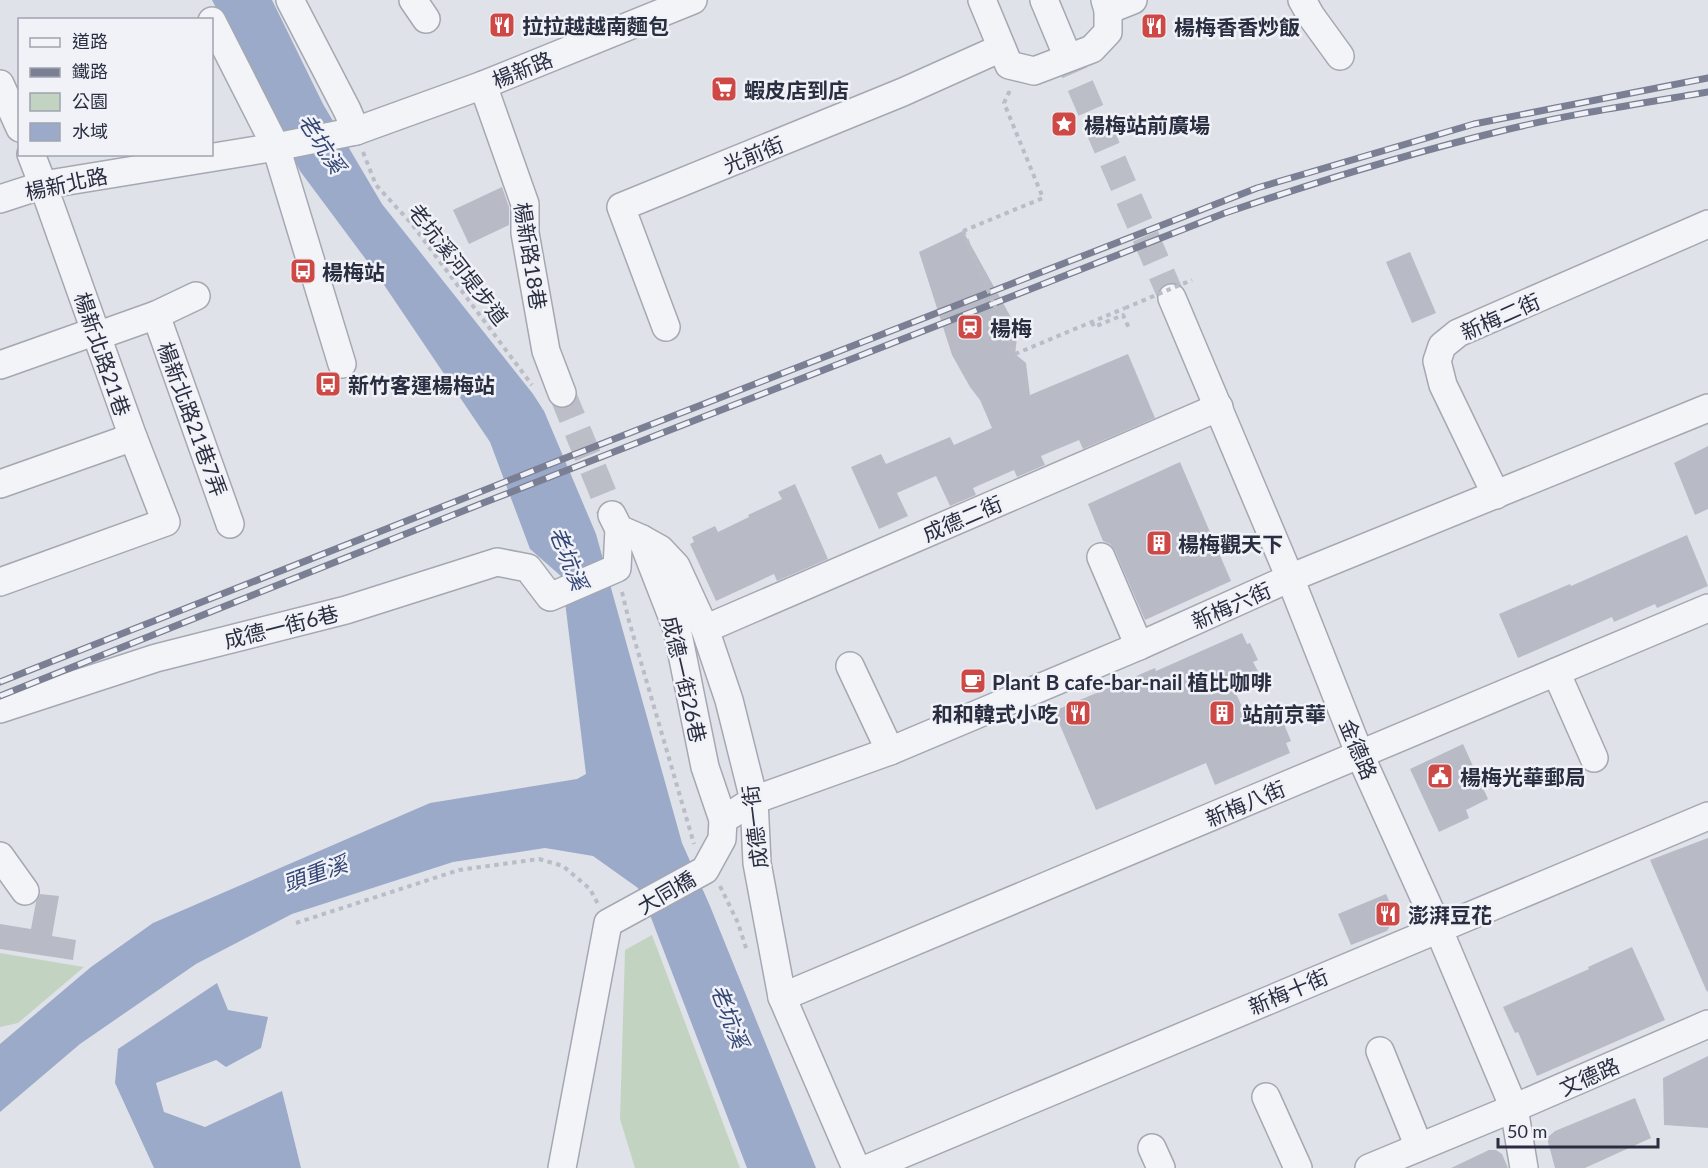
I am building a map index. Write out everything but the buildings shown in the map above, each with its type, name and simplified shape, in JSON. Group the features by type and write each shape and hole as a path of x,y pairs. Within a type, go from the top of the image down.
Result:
{"street":[{"path":"201,0 210,18"},
{"path":"290,0 347,110 352,132"},
{"path":"982,0 1009,65 1034,71 1092,49 1108,32 1107,5 1133,0"},
{"path":"1044,0 1064,48"},
{"path":"1302,0 1340,56"},
{"name":"楊新路","path":"276,147 352,132 483,85 677,3"},
{"path":"213,24 276,147 342,364"},
{"name":"光前街","path":"666,327 621,207 903,92 1001,48"},
{"path":"0,84 18,124"},
{"name":"楊新路18巷","path":"483,85 525,204 525,232 546,351 549,392"},
{"name":"楊新北路","path":"0,200 43,185 276,147"},
{"name":"楊新北路21巷","path":"0,582 166,522 31,156"},
{"name":"新梅二街","path":"1496,495 1443,385 1437,362 1442,346 1458,333 1708,224"},
{"name":"楊新北路21巷7弄","path":"0,365 156,315 196,296"},
{"name":"金德路","path":"1172,298 1290,578 1360,755 1438,928 1515,1108 1524,1168"},
{"name":"楊新北路21巷7弄","path":"156,315 230,524"},
{"name":"成德二街","path":"705,629 1219,407"},
{"name":"新梅六街","path":"754,800 890,751 1139,646 1290,578 1708,408"},
{"path":"0,484 133,437"},
{"name":"成德一街","path":"624,528 660,549 676,566 705,629 729,700 754,800 757,863 782,997 856,1168"},
{"name":"成德一街6巷","path":"0,709 156,658 346,610 497,562 528,568 550,597 617,568 624,528"},
{"name":"成德一街26巷","path":"624,528 677,629 705,767 723,820"},
{"path":"1101,557 1139,646"},
{"name":"新梅八街","path":"782,997 1708,608"},
{"path":"850,666 890,751"},
{"path":"1556,672 1594,758"},
{"path":"723,820 754,800"},
{"name":"新梅十街","path":"869,1168 1708,816"},
{"name":"大同橋","path":"618,919 705,870 722,839 723,820"},
{"path":"0,856 25,891"},
{"path":"562,1168 618,919"},
{"name":"文德路","path":"1370,1168 1708,1024"},
{"path":"1380,1051 1419,1147"},
{"path":"1266,1098 1298,1168"}],"path":[{"path":"1020,68 1004,103 1043,198 963,231 1015,354 1192,280"},
{"name":"老坑溪河堤步道","path":"352,132 376,185 411,223 549,392"},
{"path":"1092,322 1094,327 1123,315 1129,328"},
{"path":"296,923 459,870 539,859 563,866 590,889 618,919"}],"green space":[{"path":"652,935 740,1168 635,1168 620,1119 625,950"},
{"path":"0,953 84,967 18,1023 0,1027"}],"water":[{"path":"212,0 272,0 323,104 382,204 533,394 544,411 596,534 682,843 710,906 816,1168 747,1168 638,888 593,856 545,848 453,862 292,914 196,964 80,1044 0,1112 0,1044 91,967 153,923 430,803 577,779 586,774 562,577 530,549 490,442 376,273 300,171"},
{"path":"217,983 228,1010 268,1017 261,1048 226,1067 216,1060 156,1083 164,1112 205,1127 282,1091 301,1168 154,1168 115,1083 118,1049"}],"tunnel":[{"path":"1064,48 1172,298"},
{"path":"562,393 612,515"}],"railway":[{"path":"0,682 1257,188 1474,124 1708,78"},
{"path":"0,696 483,503 1225,213 1362,169 1501,131 1578,114 1708,92"}],"place":[{"name":"拉拉越越南麵包","path":"502,25"},
{"name":"楊梅香香炒飯","path":"1154,26"},
{"name":"蝦皮店到店","path":"724,89"},
{"name":"楊梅站前廣場","path":"1064,124"},
{"name":"楊梅站","path":"303,271"},
{"name":"楊梅","path":"970,327"},
{"name":"新竹客運楊梅站","path":"328,384"},
{"name":"楊梅觀天下","path":"1159,543"},
{"name":"Plant B cafe-bar-nail 植比咖啡","path":"973,681"},
{"name":"和和韓式小吃","path":"1078,713"},
{"name":"站前京華","path":"1222,713"},
{"name":"楊梅光華郵局","path":"1440,776"},
{"name":"澎湃豆花","path":"1388,914"}],"water label":[{"name":"老坑溪","path":"322,143"},
{"name":"老坑溪","path":"569,558"},
{"name":"頭重溪","path":"315,873"},
{"name":"老坑溪","path":"730,1016"}]}
